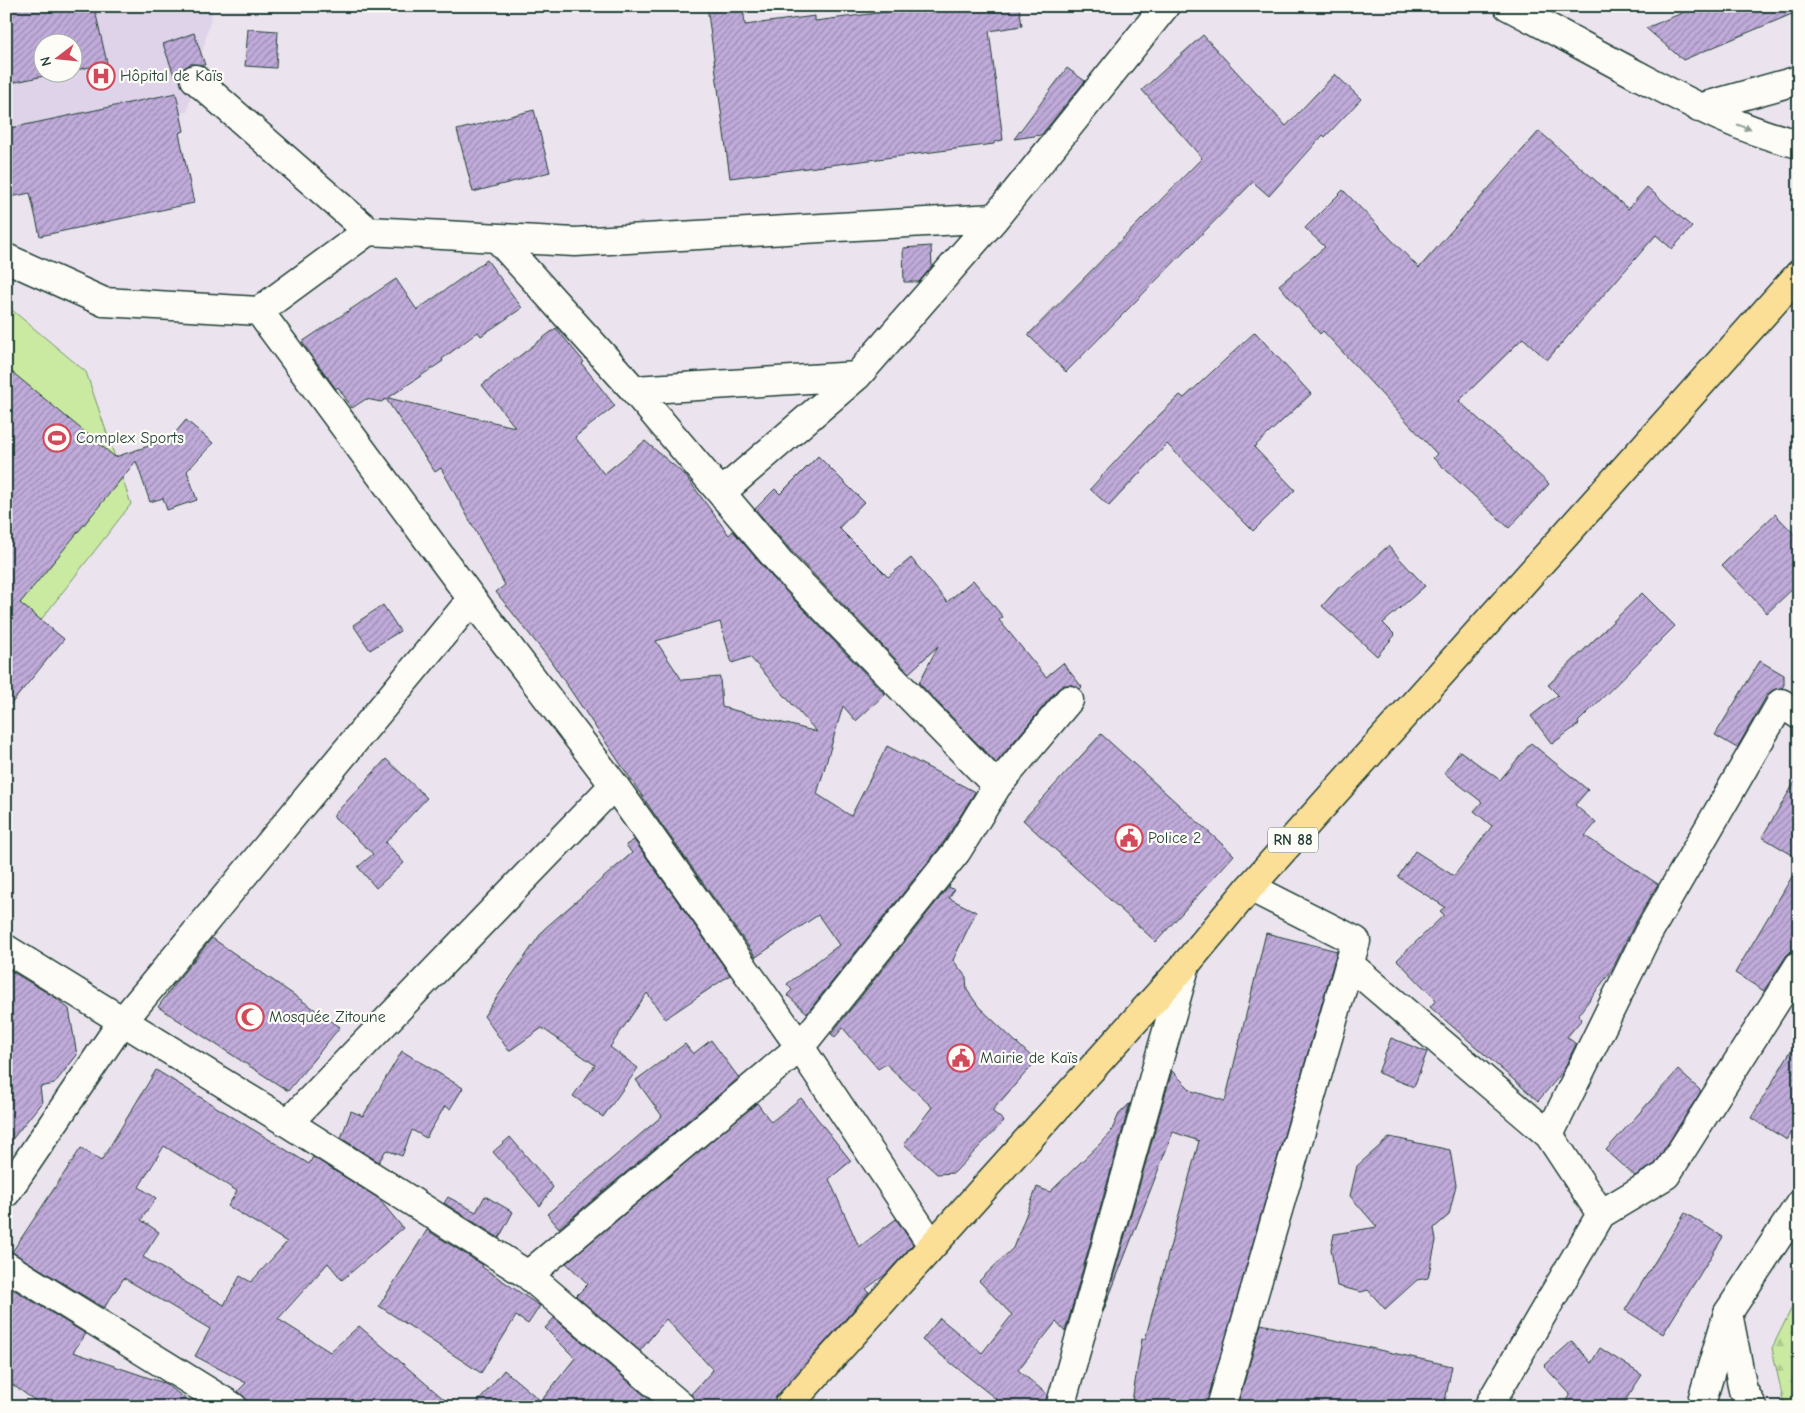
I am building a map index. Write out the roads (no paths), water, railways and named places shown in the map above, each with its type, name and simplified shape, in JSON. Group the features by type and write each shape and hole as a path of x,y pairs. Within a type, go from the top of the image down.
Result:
{"main road":[{"name":"RN 88","path":"787,1407 1186,964 1250,887 1799,274"}],"street":[{"path":"722,492 857,376 995,218 1165,6"},
{"path":"1508,6 1699,108 1770,137 1799,144"},
{"path":"195,79 368,231 574,242 995,218"},
{"path":"1699,108 1799,80"},
{"path":"6,258 104,302 259,311 368,231"},
{"path":"497,238 634,390 783,566 997,786"},
{"path":"259,311 472,599 614,784 800,1046 932,1245"},
{"path":"634,390 857,376"},
{"path":"6,1193 122,1022 472,599"},
{"path":"528,1275 800,1046 958,851 997,786 1069,700"},
{"path":"1549,1135 1648,933 1781,703 1799,715"},
{"path":"288,1123 614,784"},
{"path":"1221,1407 1356,941 1250,887"},
{"path":"6,949 288,1123 528,1275 682,1407"},
{"path":"1060,1407 1186,964"},
{"path":"1349,964 1549,1135 1601,1214"},
{"path":"1488,1407 1601,1214 1666,1175 1799,965"},
{"path":"1702,1407 1703,1397 1728,1313 1799,1205"},
{"path":"6,1266 233,1407"},
{"path":"1728,1313 1743,1390 1753,1407"}],"place":[{"name":"Hôpital de Kaïs","path":"101,76"},
{"name":"Complex Sports","path":"57,438"},
{"name":"Police 2","path":"1129,838"},
{"name":"Mosquée Zitoune","path":"250,1017"},
{"name":"Mairie de Kaïs","path":"961,1058"}]}
